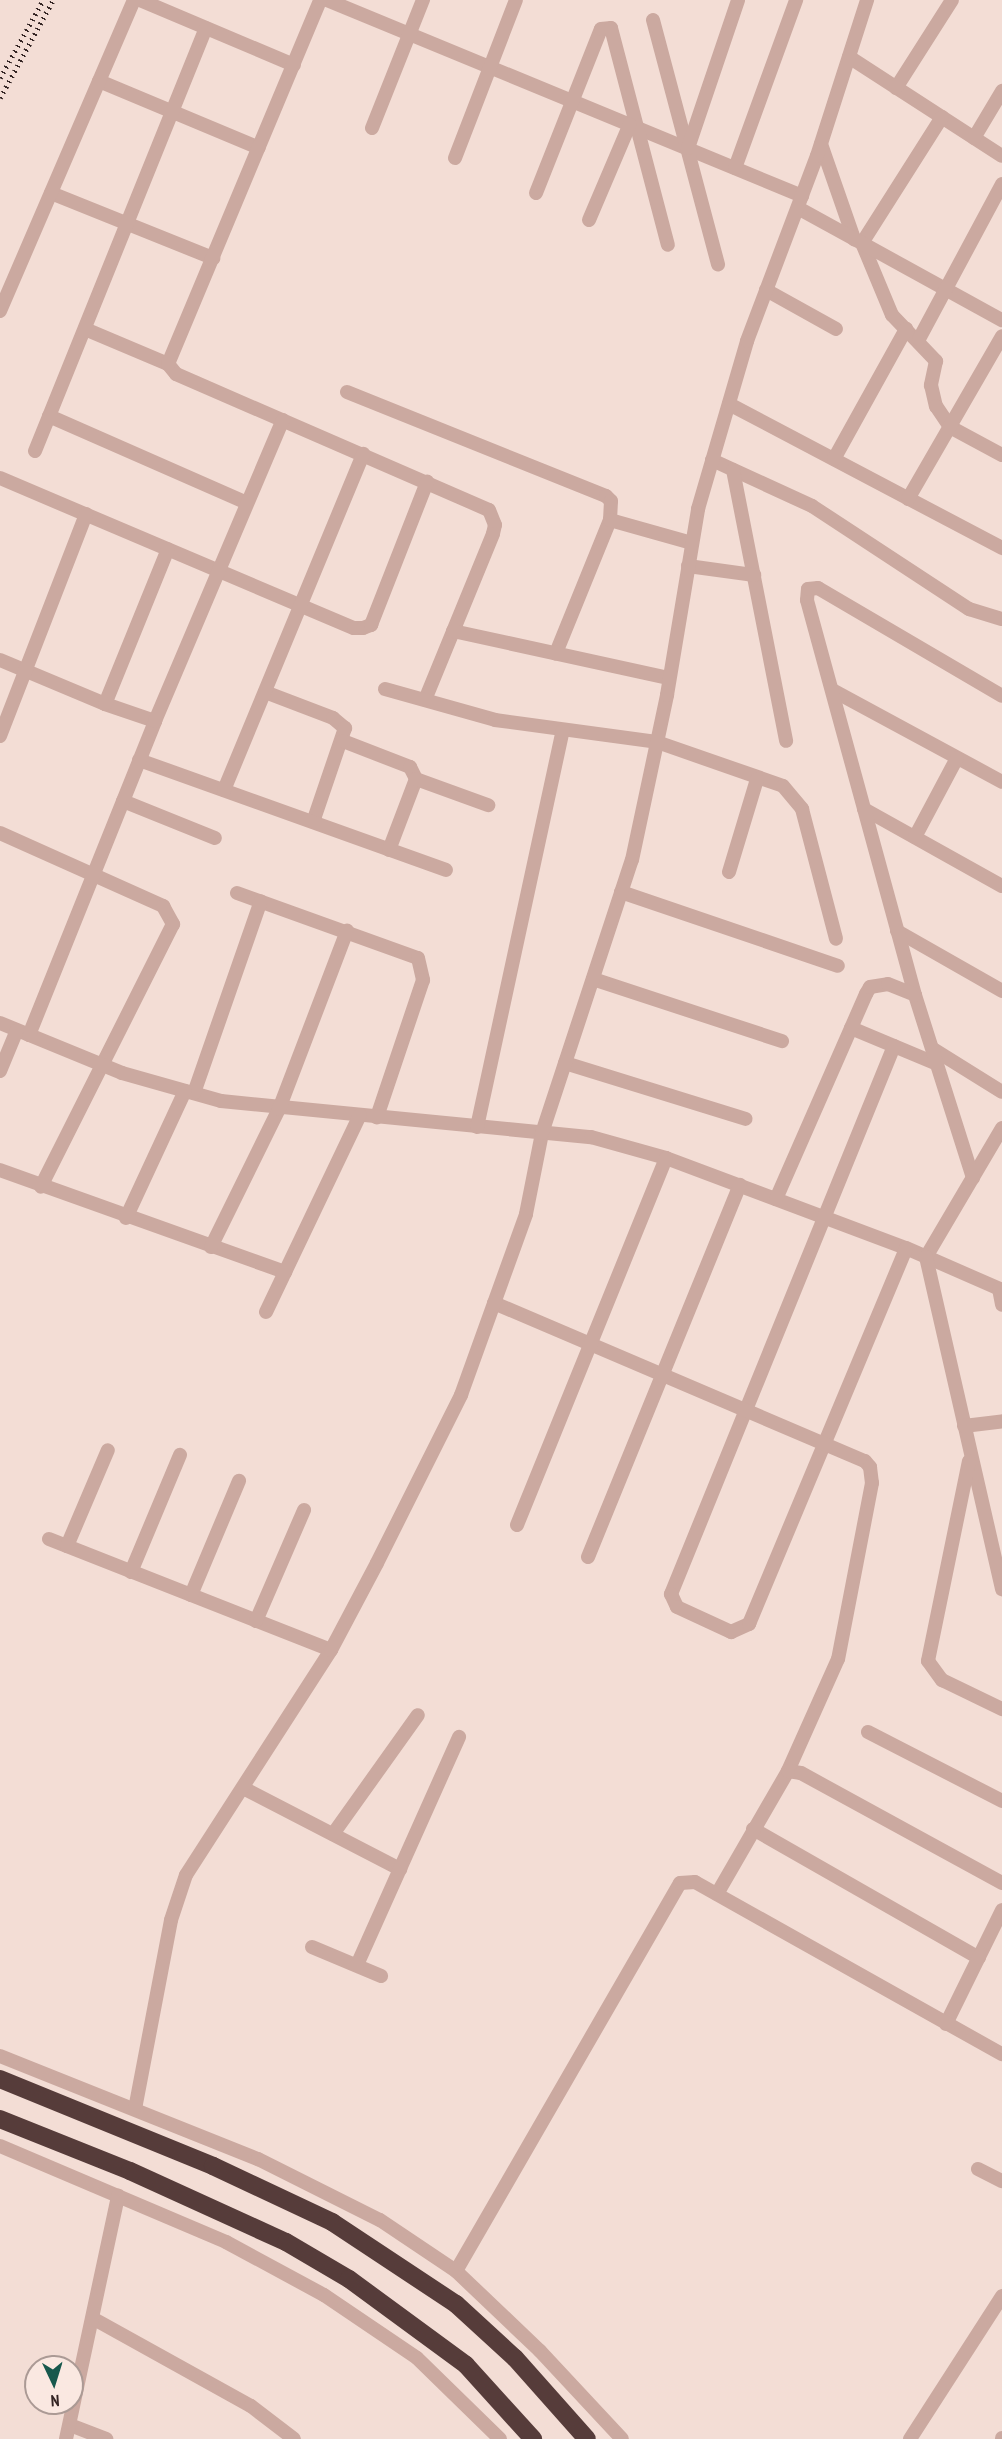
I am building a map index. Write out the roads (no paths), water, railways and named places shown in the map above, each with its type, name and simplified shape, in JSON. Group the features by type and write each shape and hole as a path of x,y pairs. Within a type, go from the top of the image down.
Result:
{"highway":[{"path":"0,2079 213,2166 332,2222 456,2304 515,2358 586,2439"},
{"path":"0,2119 140,2175 286,2242 349,2279 466,2365 533,2439"}],"street":[{"path":"0,311 134,0"},
{"path":"140,0 294,64"},
{"path":"168,364 320,0"},
{"path":"327,0 735,168 800,202 858,241 1002,320"},
{"path":"372,128 423,0"},
{"path":"455,158 516,0"},
{"path":"688,148 738,0"},
{"path":"735,168 796,0"},
{"path":"135,2109 179,1894 195,1858 243,1788 331,1650 460,1395 526,1214 542,1133 621,892 657,742 692,543 712,460 766,290 821,144 867,0"},
{"path":"896,88 952,0"},
{"path":"653,20 718,265"},
{"path":"35,451 206,28"},
{"path":"536,193 601,29 611,28 634,126 668,245"},
{"path":"849,57 1002,156"},
{"path":"99,81 259,148"},
{"path":"974,138 1002,92"},
{"path":"858,241 942,117"},
{"path":"589,220 634,126"},
{"path":"821,144 858,241 892,315 919,339 936,361 931,396 950,427 1002,455"},
{"path":"919,339 1002,184"},
{"path":"51,193 213,258"},
{"path":"766,290 836,329"},
{"path":"834,459 906,328"},
{"path":"85,329 168,364 176,374 489,510 494,517 493,534 425,700"},
{"path":"908,499 1000,343"},
{"path":"347,392 606,496 612,510 610,519 556,653"},
{"path":"729,404 1002,548"},
{"path":"49,416 247,503"},
{"path":"0,1071 23,1033 93,874 218,570 283,420"},
{"path":"224,790 363,454"},
{"path":"712,460 812,506 969,609 1002,619"},
{"path":"733,470 786,741"},
{"path":"0,478 354,628 371,625 427,482"},
{"path":"0,736 86,514"},
{"path":"610,519 692,543"},
{"path":"105,704 168,549"},
{"path":"688,566 754,575"},
{"path":"973,1178 915,995 806,593 813,587 1002,696"},
{"path":"453,632 669,678"},
{"path":"0,660 105,704 155,721"},
{"path":"385,688 495,720 657,742 757,779 783,786 797,799 836,939"},
{"path":"834,691 1002,782"},
{"path":"265,692 341,722 345,728 343,741 313,822"},
{"path":"477,1127 563,730"},
{"path":"343,741 410,767 416,780 389,850"},
{"path":"915,837 957,758"},
{"path":"139,760 446,870"},
{"path":"729,872 757,779"},
{"path":"416,780 488,805"},
{"path":"123,801 215,838"},
{"path":"864,809 1002,886"},
{"path":"0,833 163,906 173,924 41,1187"},
{"path":"621,892 838,966"},
{"path":"237,893 408,952 418,958 423,969 423,980 376,1117"},
{"path":"126,1218 190,1092 261,901"},
{"path":"211,1247 279,1109 346,931"},
{"path":"897,931 1002,991"},
{"path":"593,979 783,1041"},
{"path":"776,1199 870,987 888,984 915,995"},
{"path":"0,1023 103,1065 190,1092 279,1109 591,1137 666,1158 906,1248 1001,1289 1002,1305"},
{"path":"851,1028 937,1064"},
{"path":"894,1046 822,1216 670,1594 677,1607 731,1632 749,1624 826,1445 906,1248"},
{"path":"933,1049 1002,1092"},
{"path":"565,1063 746,1119"},
{"path":"266,1312 360,1115"},
{"path":"1002,1128 926,1257 970,1457 996,1544 1002,1588"},
{"path":"517,1525 666,1158"},
{"path":"0,1170 126,1218 285,1272"},
{"path":"588,1557 740,1185"},
{"path":"494,1303 865,1461 872,1483 838,1659 789,1771 717,1894"},
{"path":"963,1426 1002,1421"},
{"path":"67,1546 108,1450"},
{"path":"131,1572 180,1455"},
{"path":"970,1457 928,1660 942,1680 1002,1708"},
{"path":"190,1595 239,1481"},
{"path":"256,1621 304,1510"},
{"path":"49,1539 331,1650"},
{"path":"333,1834 418,1715"},
{"path":"868,1732 1002,1801"},
{"path":"357,1965 459,1737"},
{"path":"789,1771 801,1773 1002,1883"},
{"path":"243,1788 400,1869"},
{"path":"753,1829 979,1958"},
{"path":"456,2271 674,1888 689,1881 717,1894 1002,2054"},
{"path":"946,2024 1002,1910"},
{"path":"312,1947 381,1976"},
{"path":"0,2056 135,2109 318,2186 381,2220 456,2271 540,2351 622,2439"},
{"path":"0,2146 226,2242 324,2295 417,2358 500,2439"},
{"path":"978,2169 1002,2181"},
{"path":"66,2439 94,2319 118,2196"},
{"path":"910,2439 1002,2296"},
{"path":"94,2319 251,2406 294,2439"},
{"path":"70,2425 106,2439"}],"railway":[{"path":"0,78 43,0"},
{"path":"0,98 53,0"}]}
